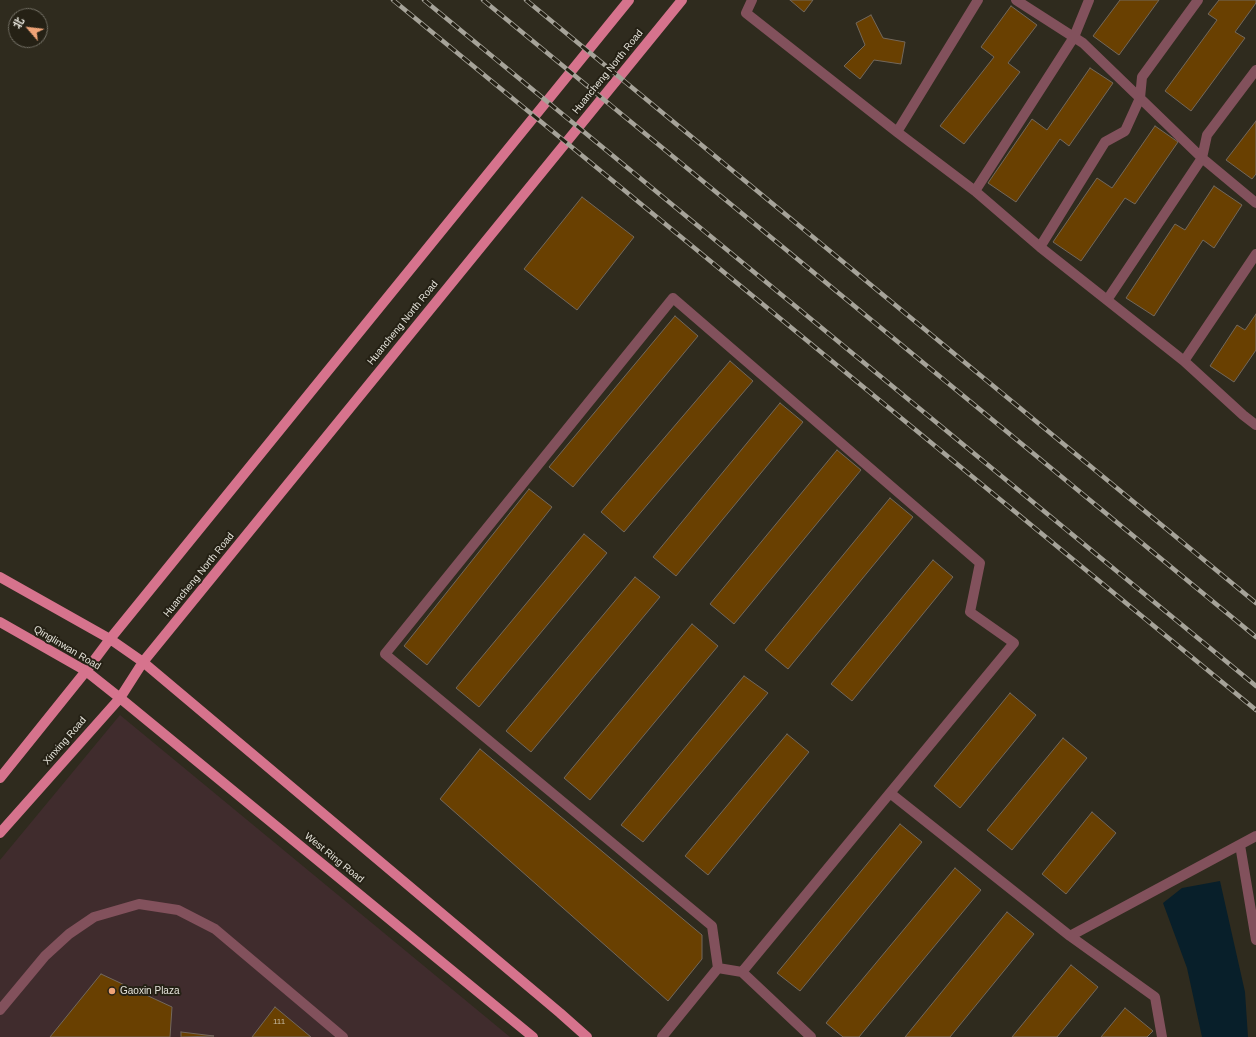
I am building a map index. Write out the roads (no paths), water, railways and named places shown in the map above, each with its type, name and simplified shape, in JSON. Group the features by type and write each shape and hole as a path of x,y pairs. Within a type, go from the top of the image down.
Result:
{"main road":[{"path":"0,778 86,672 110,639 629,0"},
{"name":"Huancheng North Road","path":"144,662 682,0"},
{"path":"0,578 110,639 144,662 587,1037"},
{"name":"Qinglinwan Road","path":"0,622 86,672 120,698"},
{"name":"Xinxing Road","path":"0,833 120,698 144,662"},
{"name":"West Ring Road","path":"120,698 533,1037"}],"lane":[{"path":"752,0 746,13 897,132 975,191 1040,247 1184,361 1243,415 1255,422"},
{"path":"897,132 978,0"},
{"path":"1016,0 1083,43 1202,158 1256,203"},
{"path":"975,191 1074,37 1089,0"},
{"path":"1040,247 1105,142 1125,131 1140,98 1142,77 1198,0"},
{"path":"1107,300 1202,158 1207,135 1256,70"},
{"path":"1184,361 1256,254"},
{"path":"662,1037 718,968 712,926 385,654 673,298 980,563 970,612 1014,643 742,972"},
{"path":"890,793 1070,936 1155,997 1162,1037"},
{"path":"1070,936 1256,836"},
{"path":"1240,845 1256,940"},
{"path":"0,1010 45,956 69,934 94,917 139,904 178,910 215,929 343,1037"},
{"path":"718,968 742,972 811,1037"}],"water":[{"path":"1220,881 1245,992 1248,1037 1202,1037 1187,968 1163,903 1182,888"}],"railway":[{"path":"393,0 1256,710"},
{"path":"424,0 1256,686"},
{"path":"483,0 1256,637"},
{"path":"526,0 1256,603"}],"place":[{"name":"Gaoxin Plaza","path":"112,991"}]}
